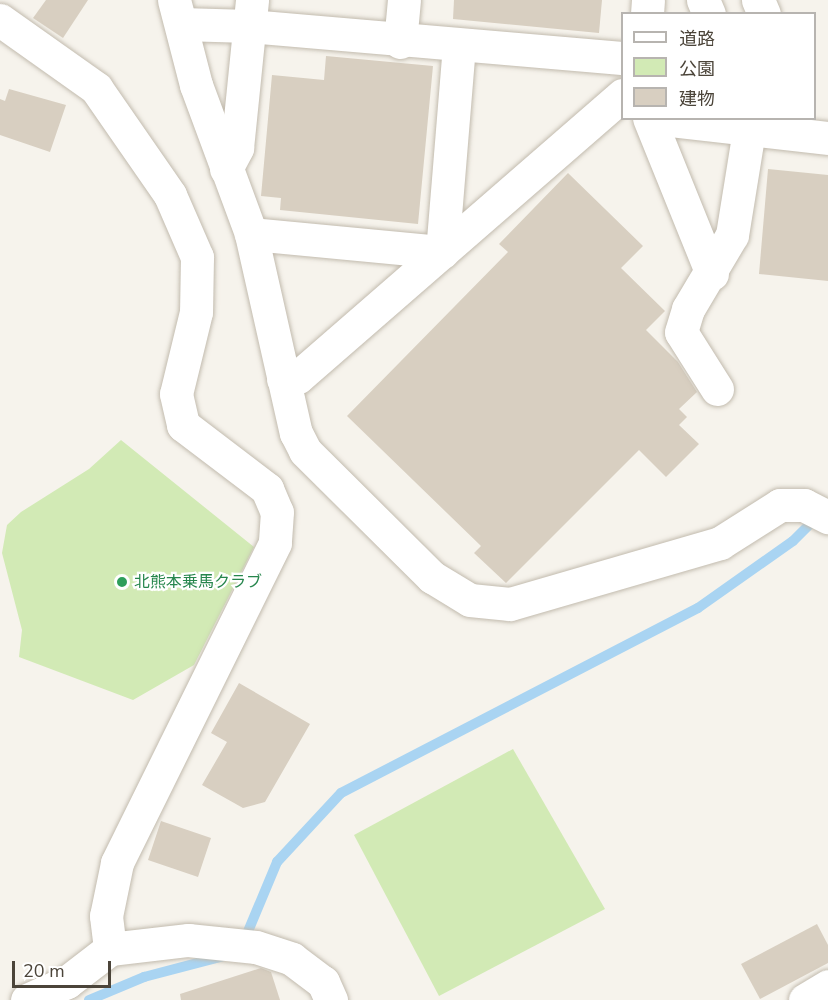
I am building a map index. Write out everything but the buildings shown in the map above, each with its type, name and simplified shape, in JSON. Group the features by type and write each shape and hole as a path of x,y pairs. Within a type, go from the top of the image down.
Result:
{"street":[{"path":"400,42 404,0"},
{"path":"621,58 400,42 251,13 178,12 196,86 251,234 283,379 305,451 432,578 470,600 510,604 683,556 720,543 780,505 804,505 828,516"},
{"path":"226,169 237,148 251,13"},
{"path":"0,20 96,88 170,195 197,257 196,312 176,394 183,425 267,489 277,512 275,543 117,863 106,916 110,949"},
{"path":"442,252 459,45"},
{"path":"283,379 298,378 621,96"},
{"path":"652,120 712,274"},
{"path":"684,120 820,131"},
{"path":"717,389 681,332 688,309 712,274 732,236 751,124"},
{"path":"251,234 442,252"},
{"path":"27,1000 67,982 110,949 219,940 256,947 292,959 323,982 331,1000"},
{"path":"805,1000 828,987"}],"green space":[{"name":"北熊本乗馬クラブ","path":"121,440 254,547 194,665 133,700 19,657 22,630 2,553 7,525 21,512 89,469"},
{"path":"513,749 605,909 439,996 354,835"}],"waterway":[{"path":"244,941 277,862 341,793 698,608 793,541 818,516"},
{"path":"89,1000 144,977 224,956"}],"place":[{"name":"北熊本乗馬クラブ","path":"122,582"}]}
